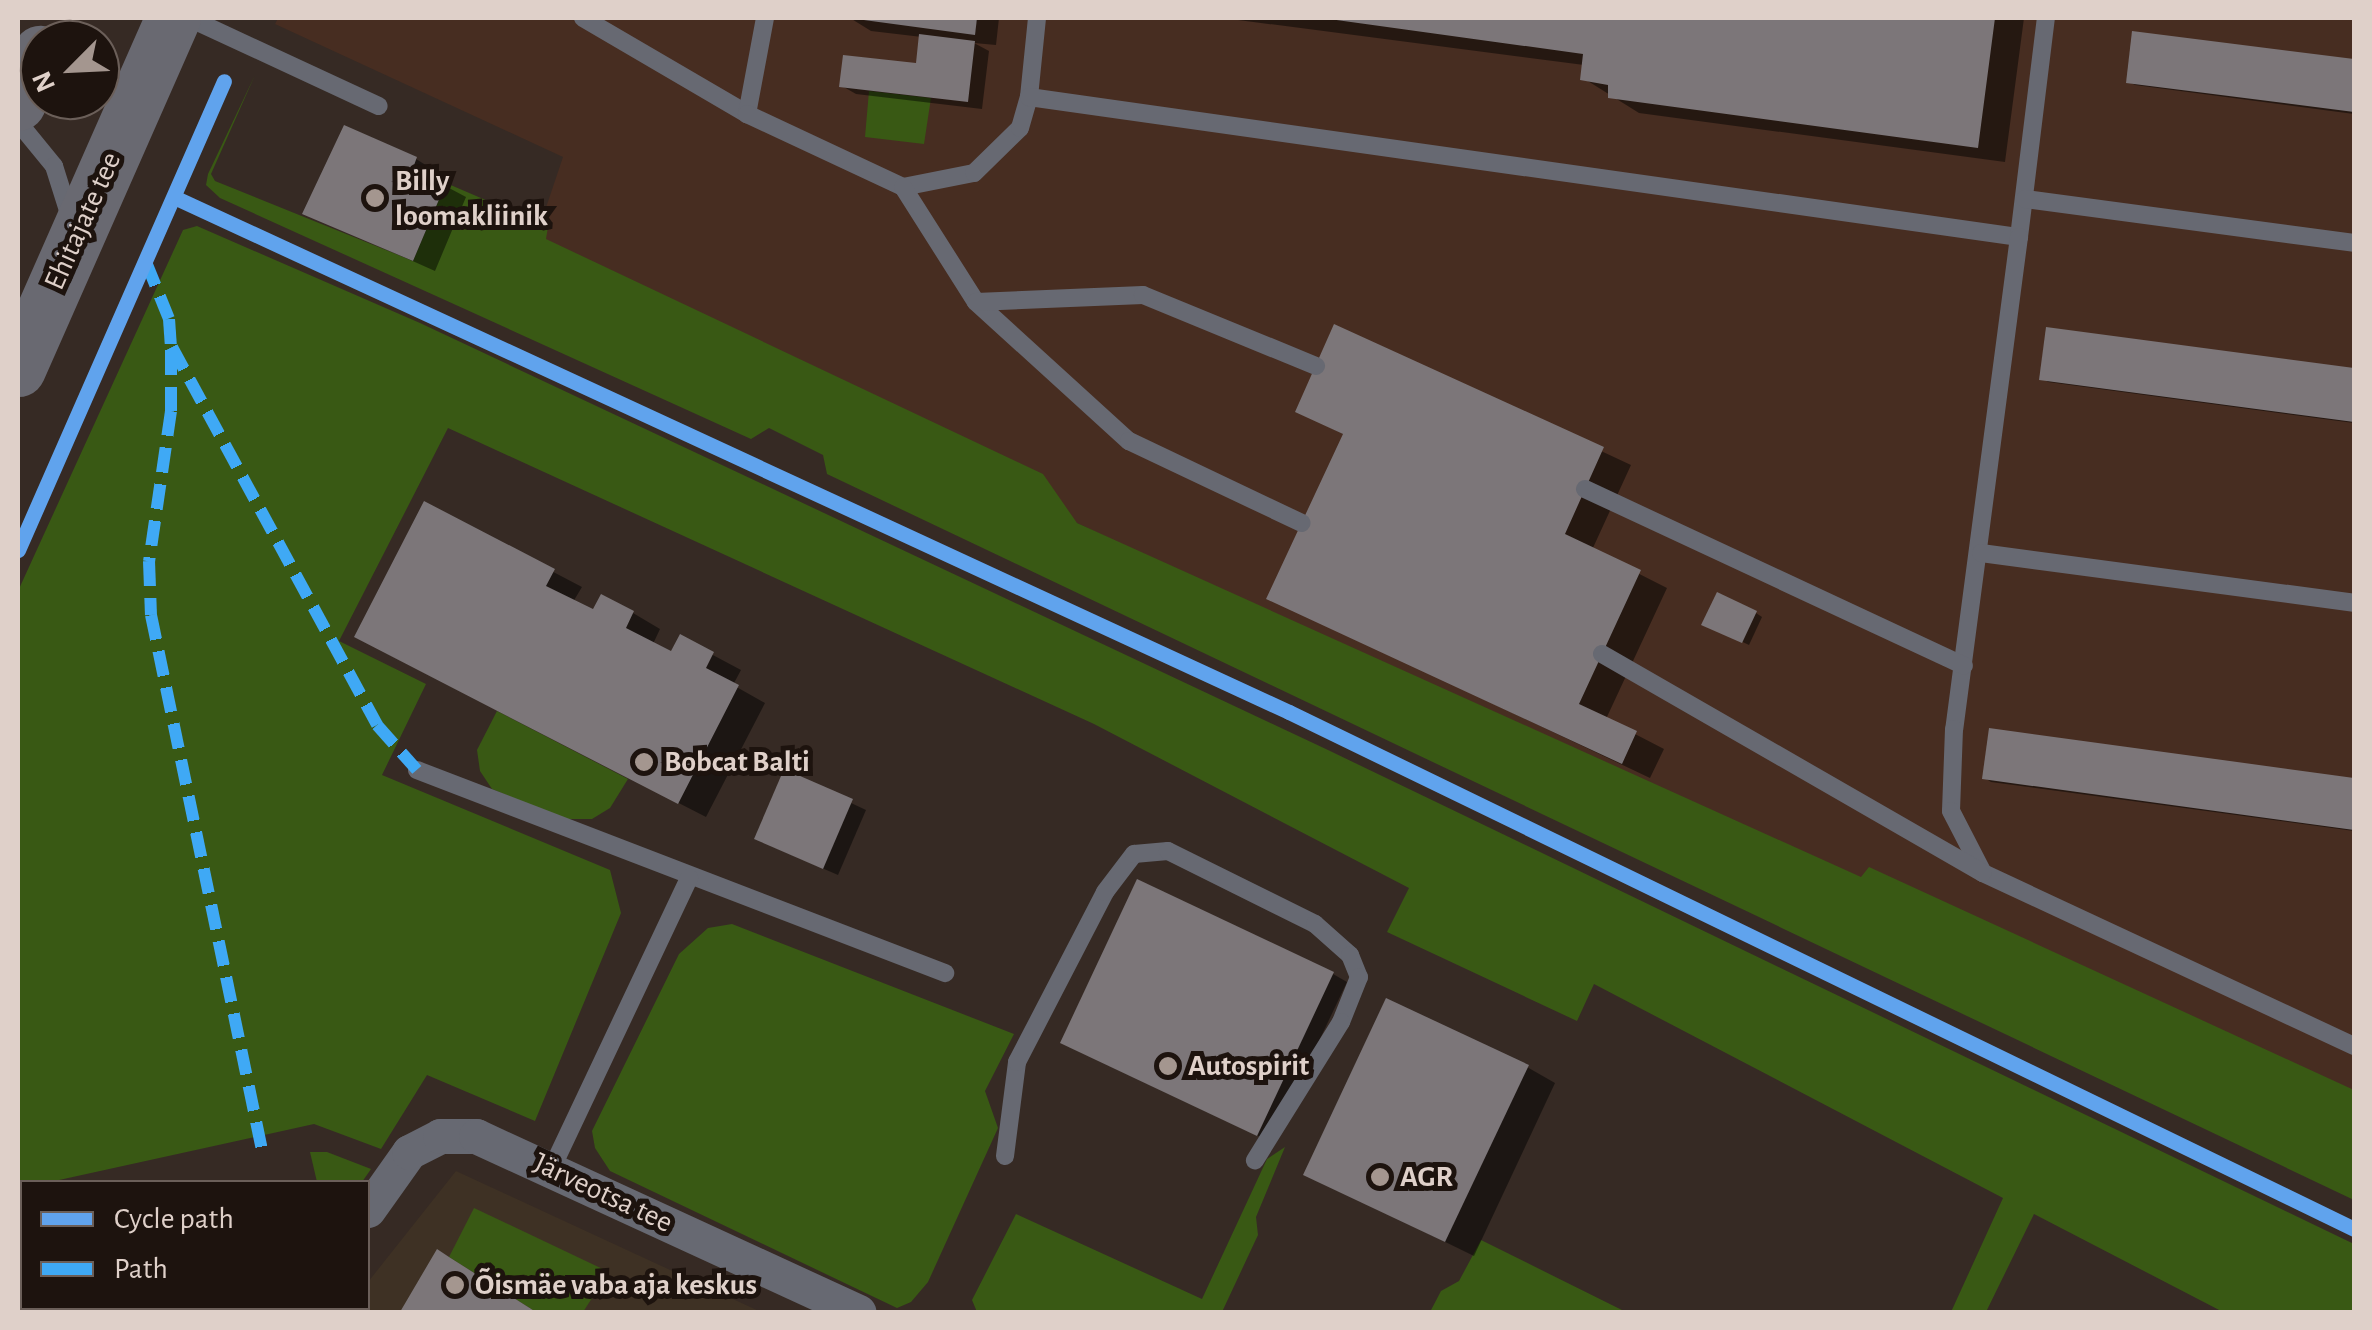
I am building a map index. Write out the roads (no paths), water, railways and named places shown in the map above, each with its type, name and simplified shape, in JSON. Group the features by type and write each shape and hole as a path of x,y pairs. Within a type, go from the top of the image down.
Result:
{"main road":[{"name":"Ehitajate tee","path":"18,369 173,18"}],"street":[{"name":"Järveotsa tee","path":"370,1207 409,1152 440,1136 476,1136 858,1312"}],"lane":[{"path":"189,18 379,106"},
{"path":"583,18 747,114 903,187 976,302 1128,441 1302,524"},
{"path":"747,114 764,18"},
{"path":"903,187 974,173 1020,128 1029,97 1037,18"},
{"path":"1983,873 1951,811 1964,666 2046,18"},
{"path":"1029,97 2019,238"},
{"path":"18,122 54,166 76,234"},
{"path":"2025,199 2354,243"},
{"path":"976,302 1143,295 1316,366"},
{"path":"1585,489 1964,666"},
{"path":"1981,553 2354,603"},
{"path":"1602,654 1983,873 2354,1046"},
{"path":"417,770 689,878 945,973"},
{"path":"1004,1156 1017,1062 1105,892 1134,854 1168,851 1315,924 1350,954 1359,977 1341,1022 1254,1160"},
{"path":"552,1168 689,878"}],"place":[{"name":"Billy loomakliinik","path":"375,198"},
{"name":"Bobcat Balti","path":"644,762"},
{"name":"Autospirit","path":"1168,1066"},
{"name":"AGR","path":"1380,1177"},
{"name":"Õismäe vaba aja keskus","path":"455,1285"}]}
